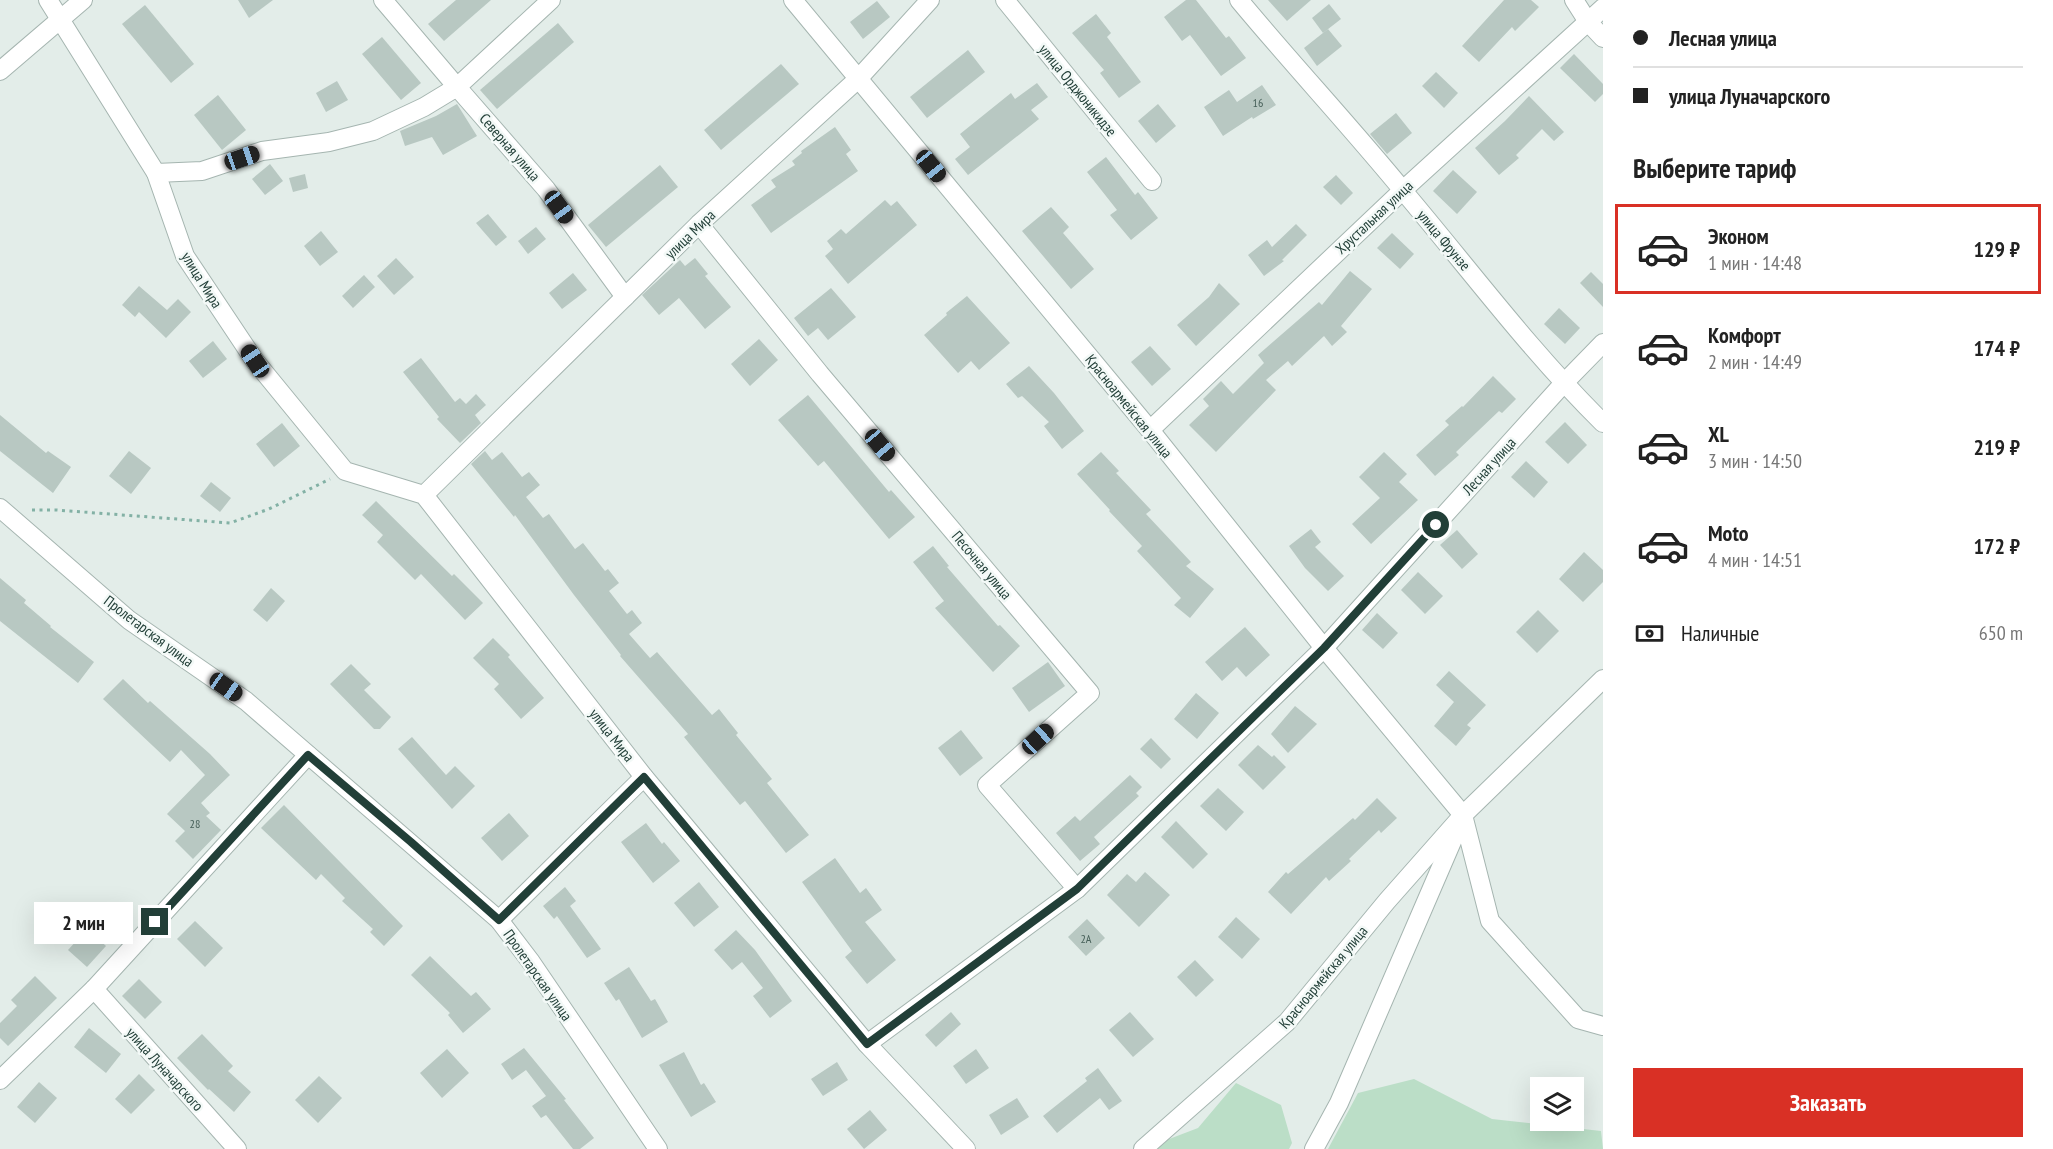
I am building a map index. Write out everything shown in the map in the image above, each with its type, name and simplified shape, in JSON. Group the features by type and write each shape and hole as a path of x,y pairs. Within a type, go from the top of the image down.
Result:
{"street":[{"name":"улица Мира","path":"48,0 156,172 185,256 255,361 345,471"},
{"path":"0,71 83,0"},
{"name":"Северная улица","path":"383,0 460,84 546,189 625,297"},
{"path":"156,172 202,171 262,151 329,142 373,131 424,107 460,84 551,0"},
{"name":"Красноармейская улица","path":"793,0 1150,430 1324,648 1463,815"},
{"path":"858,79 930,0"},
{"name":"улица Орджоникидзе","path":"1005,0 1152,181"},
{"name":"улица Фрунзе","path":"1239,0 1402,190 1563,384 1603,423"},
{"path":"1574,0 1588,22 1603,38"},
{"name":"Хрустальная улица","path":"1150,430 1402,190 1603,8"},
{"name":"улица Мира","path":"858,79 699,224 424,495 644,777 867,1044 966,1149"},
{"name":"Песочная улица","path":"699,224 820,374 1090,693 987,785 1077,889"},
{"name":"Лесная улица","path":"867,1044 1077,889 1324,648 1563,384 1603,343"},
{"path":"345,471 424,495"},
{"name":"Пролетарская улица","path":"1,509 129,620 246,700 499,920 531,962 658,1149"},
{"name":"Красноармейская улица","path":"1143,1149 1287,1022 1387,901 1463,815 1603,679"},
{"path":"0,1080 94,989 308,755"},
{"path":"499,920 644,777"},
{"path":"1463,815 1490,921 1578,1019 1603,1026"},
{"path":"1314,1149 1339,1103 1463,815"},
{"name":"улица Луначарского","path":"94,989 237,1149"}],"path":[{"path":"1,509 56,510 230,524 269,509 345,471"}],"green space":[{"path":"1414,1079 1492,1119 1530,1123 1530,1131 1584,1131 1584,1129 1601,1131 1603,1149 1328,1149 1358,1093"},
{"path":"1236,1083 1281,1105 1292,1143 1289,1149 1143,1149 1198,1128"}],"building":[{"path":"238,0 273,0 249,18"},
{"path":"456,0 491,0 444,41 428,24"},
{"path":"1186,0 1196,0 1226,38 1229,36 1246,58 1221,76 1190,35 1182,41 1164,17"},
{"path":"1268,0 1311,0 1287,21"},
{"path":"1504,0 1531,0 1539,7 1515,31 1512,27 1479,62 1462,46"},
{"path":"877,1 890,17 863,39 850,22"},
{"path":"1329,4 1341,19 1323,33 1312,18"},
{"path":"145,5 194,64 171,83 122,24"},
{"path":"1096,14 1111,33 1107,37 1141,82 1119,98 1100,73 1104,70 1072,33"},
{"path":"558,23 574,42 497,109 480,90"},
{"path":"1328,29 1342,46 1317,66 1304,48"},
{"path":"382,37 421,83 401,100 362,54"},
{"path":"968,50 985,72 927,118 910,97"},
{"path":"1574,54 1603,84 1603,94 1595,102 1560,68"},
{"path":"781,64 799,84 721,150 704,130"},
{"path":"1436,72 1458,93 1444,108 1422,86"},
{"path":"337,81 348,100 326,112 316,93"},
{"path":"1037,83 1048,97 1031,110 1039,119 968,175 955,159 970,147 960,134 1011,93 1015,99"},
{"path":"1262,85 1276,105 1223,136 1204,107 1229,90 1237,102"},
{"path":"218,95 246,130 222,150 194,115"},
{"path":"1529,96 1564,132 1554,141 1542,129 1516,155 1519,158 1499,175 1475,148"},
{"path":"457,104 477,136 443,155 432,137 405,146 400,131 436,116"},
{"path":"1158,104 1176,126 1156,143 1138,121"},
{"path":"1396,113 1412,133 1387,154 1370,134"},
{"path":"835,127 851,150 846,154 858,171 771,233 751,205 776,187 771,180 795,165 792,161 802,153 801,151"},
{"path":"1106,157 1135,195 1138,192 1158,218 1131,240 1110,215 1117,210 1087,172"},
{"path":"270,164 283,181 265,195 252,179"},
{"path":"660,165 678,187 606,247 588,225"},
{"path":"1453,170 1477,192 1457,214 1433,191"},
{"path":"305,174 308,188 293,192 289,178"},
{"path":"1336,175 1353,193 1341,205 1323,187"},
{"path":"885,200 891,206 897,201 917,225 848,284 825,256 833,249 827,241 841,229 846,234"},
{"path":"1051,207 1069,227 1063,233 1094,269 1071,289 1022,231"},
{"path":"488,214 507,237 496,246 476,223"},
{"path":"1296,224 1307,235 1282,260 1284,261 1264,276 1248,255 1267,240 1272,247"},
{"path":"536,227 546,239 528,254 518,241"},
{"path":"321,231 338,252 320,266 304,246"},
{"path":"1392,233 1414,254 1400,269 1377,248"},
{"path":"396,258 414,277 394,295 377,276"},
{"path":"695,258 708,274 705,276 731,307 705,329 679,298 659,315 642,295 680,260 685,266"},
{"path":"1350,271 1372,289 1341,326 1347,332 1332,346 1324,336 1292,366 1288,361 1266,380 1276,390 1216,452 1189,425 1209,406 1203,399 1221,381 1233,394 1264,363 1258,355 1319,302 1322,305"},
{"path":"1591,272 1603,284 1603,307 1580,283"},
{"path":"573,273 587,290 562,309 549,293"},
{"path":"364,275 375,287 353,308 342,296"},
{"path":"1219,283 1240,304 1196,346 1177,325 1209,297"},
{"path":"139,286 167,310 178,299 191,312 166,338 139,312 135,317 122,305"},
{"path":"831,288 856,317 828,340 818,328 808,336 794,318"},
{"path":"967,296 1010,343 979,370 971,361 958,373 924,335"},
{"path":"1559,308 1580,328 1565,344 1544,324"},
{"path":"759,339 778,360 750,386 731,364"},
{"path":"213,341 227,359 203,378 189,361"},
{"path":"1150,346 1171,369 1152,386 1131,362"},
{"path":"421,358 455,402 460,398 466,404 476,394 486,405 475,415 481,423 460,443 437,419 439,417 403,372"},
{"path":"1029,366 1084,431 1062,449 1044,426 1049,422 1022,396 1018,398 1006,384"},
{"path":"1493,376 1516,399 1502,413 1499,411 1456,452 1459,455 1435,476 1416,455 1449,425 1445,421 1463,407"},
{"path":"808,395 889,492 891,490 915,517 889,539 824,461 818,466 778,420"},
{"path":"0,415 46,453 48,451 71,467 53,493 0,451"},
{"path":"1565,422 1587,445 1568,464 1545,442"},
{"path":"282,423 300,446 274,467 256,444"},
{"path":"129,451 151,468 131,494 109,476"},
{"path":"485,451 492,460 502,452 522,477 529,472 540,485 526,497 543,518 549,514 575,549 583,543 605,571 608,569 619,583 609,591 627,614 632,610 642,623 629,634 650,658 657,652 712,715 719,709 738,733 736,735 772,779 767,783 809,835 786,853 745,801 740,805 684,737 688,734 620,656 515,515 514,517 471,464"},
{"path":"1101,452 1119,471 1116,473 1151,510 1146,514 1191,562 1186,566 1214,589 1190,618 1174,605 1181,598 1137,551 1142,546 1077,474"},
{"path":"1384,452 1407,474 1399,482 1418,500 1371,544 1352,524 1380,498 1359,477"},
{"path":"1526,461 1548,482 1534,498 1511,477"},
{"path":"211,482 231,498 220,512 200,496"},
{"path":"376,501 452,576 454,574 483,603 465,620 421,574 415,580 377,542 383,535 362,515"},
{"path":"1311,529 1321,542 1315,547 1344,576 1328,591 1305,568 1289,546"},
{"path":"1457,530 1478,554 1462,569 1440,545"},
{"path":"933,546 949,566 947,567 998,626 1000,625 1020,646 993,672 935,608 944,601 913,562"},
{"path":"1584,552 1603,570 1603,582 1583,602 1559,579"},
{"path":"1418,572 1443,596 1425,614 1401,590"},
{"path":"0,578 26,600 24,603 50,627 94,662 78,683 0,621"},
{"path":"271,588 285,601 267,622 253,610"},
{"path":"1538,610 1559,631 1537,653 1516,632"},
{"path":"1377,613 1398,633 1383,649 1362,630"},
{"path":"1245,627 1270,655 1246,677 1237,667 1222,681 1205,662"},
{"path":"493,638 510,655 508,657 544,698 521,719 494,689 499,684 473,658"},
{"path":"1048,662 1065,686 1029,712 1012,688"},
{"path":"351,664 371,684 364,690 391,717 380,729 374,729 330,684"},
{"path":"1449,671 1486,705 1467,725 1471,728 1456,746 1434,726 1454,702 1436,685"},
{"path":"123,679 148,703 150,701 210,754 230,775 201,803 210,813 206,816 221,830 193,859 175,841 185,831 167,814 205,775 181,750 170,762 103,699"},
{"path":"1196,693 1219,713 1197,739 1174,719"},
{"path":"1295,706 1317,724 1288,753 1271,734"},
{"path":"961,730 983,758 960,776 938,748"},
{"path":"412,737 446,775 455,766 475,786 452,809 398,749"},
{"path":"1151,738 1171,759 1161,769 1140,749"},
{"path":"1258,745 1272,757 1274,755 1286,767 1263,790 1238,765"},
{"path":"1130,775 1142,787 1136,793 1139,796 1094,837 1100,844 1080,861 1056,833 1075,816 1080,821"},
{"path":"1218,788 1244,812 1226,831 1200,806"},
{"path":"1377,798 1397,818 1381,833 1379,830 1329,881 1326,877 1291,914 1268,892 1286,872 1288,874 1353,818 1355,820"},
{"path":"284,805 403,926 384,946 370,932 373,929 342,901 345,898 321,874 316,880 261,828"},
{"path":"509,813 529,836 502,861 481,838"},
{"path":"1176,821 1208,854 1193,869 1161,837"},
{"path":"646,823 662,844 664,842 680,861 653,883 621,842"},
{"path":"835,858 860,893 866,888 882,910 865,922 896,960 867,984 845,957 852,951 802,882"},
{"path":"1145,872 1170,895 1139,927 1107,895 1127,874 1136,882"},
{"path":"699,882 719,907 694,927 674,903"},
{"path":"565,887 576,901 570,906 601,949 587,958 557,916 554,919 543,906"},
{"path":"1236,917 1260,939 1242,959 1218,937"},
{"path":"1087,919 1105,938 1086,956 1068,937"},
{"path":"195,921 223,948 205,967 177,939"},
{"path":"87,929 106,946 87,967 68,950"},
{"path":"736,930 755,950 792,1001 770,1018 753,996 763,988 742,962 732,970 714,950"},
{"path":"430,956 471,996 476,992 491,1009 463,1033 448,1015 450,1013 411,975"},
{"path":"1195,960 1214,980 1196,997 1177,977"},
{"path":"629,967 651,1001 655,999 668,1022 642,1038 619,999 616,1001 604,983"},
{"path":"35,976 57,998 8,1046 0,1038 0,1023 17,1006 11,1000"},
{"path":"139,979 162,1002 145,1019 122,996"},
{"path":"951,1012 961,1024 936,1047 925,1035"},
{"path":"1130,1012 1154,1039 1133,1057 1109,1030"},
{"path":"89,1028 121,1054 106,1073 74,1047"},
{"path":"202,1034 233,1066 228,1071 251,1092 234,1112 208,1090 177,1058"},
{"path":"524,1048 566,1099 564,1100 594,1138 580,1149 573,1149 546,1115 541,1118 532,1106 546,1096 526,1070 512,1080 501,1064"},
{"path":"447,1049 469,1073 442,1098 420,1073"},
{"path":"976,1049 989,1068 966,1084 953,1066"},
{"path":"684,1052 701,1085 704,1083 716,1102 691,1117 659,1065"},
{"path":"837,1062 848,1080 823,1096 811,1079"},
{"path":"1098,1068 1122,1101 1109,1110 1100,1098 1057,1133 1043,1116 1087,1081 1085,1078"},
{"path":"139,1074 155,1090 131,1114 115,1099"},
{"path":"319,1076 342,1098 318,1123 295,1100"},
{"path":"39,1082 57,1098 35,1123 17,1107"},
{"path":"1017,1098 1029,1117 1001,1135 989,1115"},
{"path":"870,1110 887,1130 864,1149 847,1129"}],"route":[{"path":"155,922 308,755 499,920 644,777 867,1044 1077,889 1324,648 1436,525"}]}
